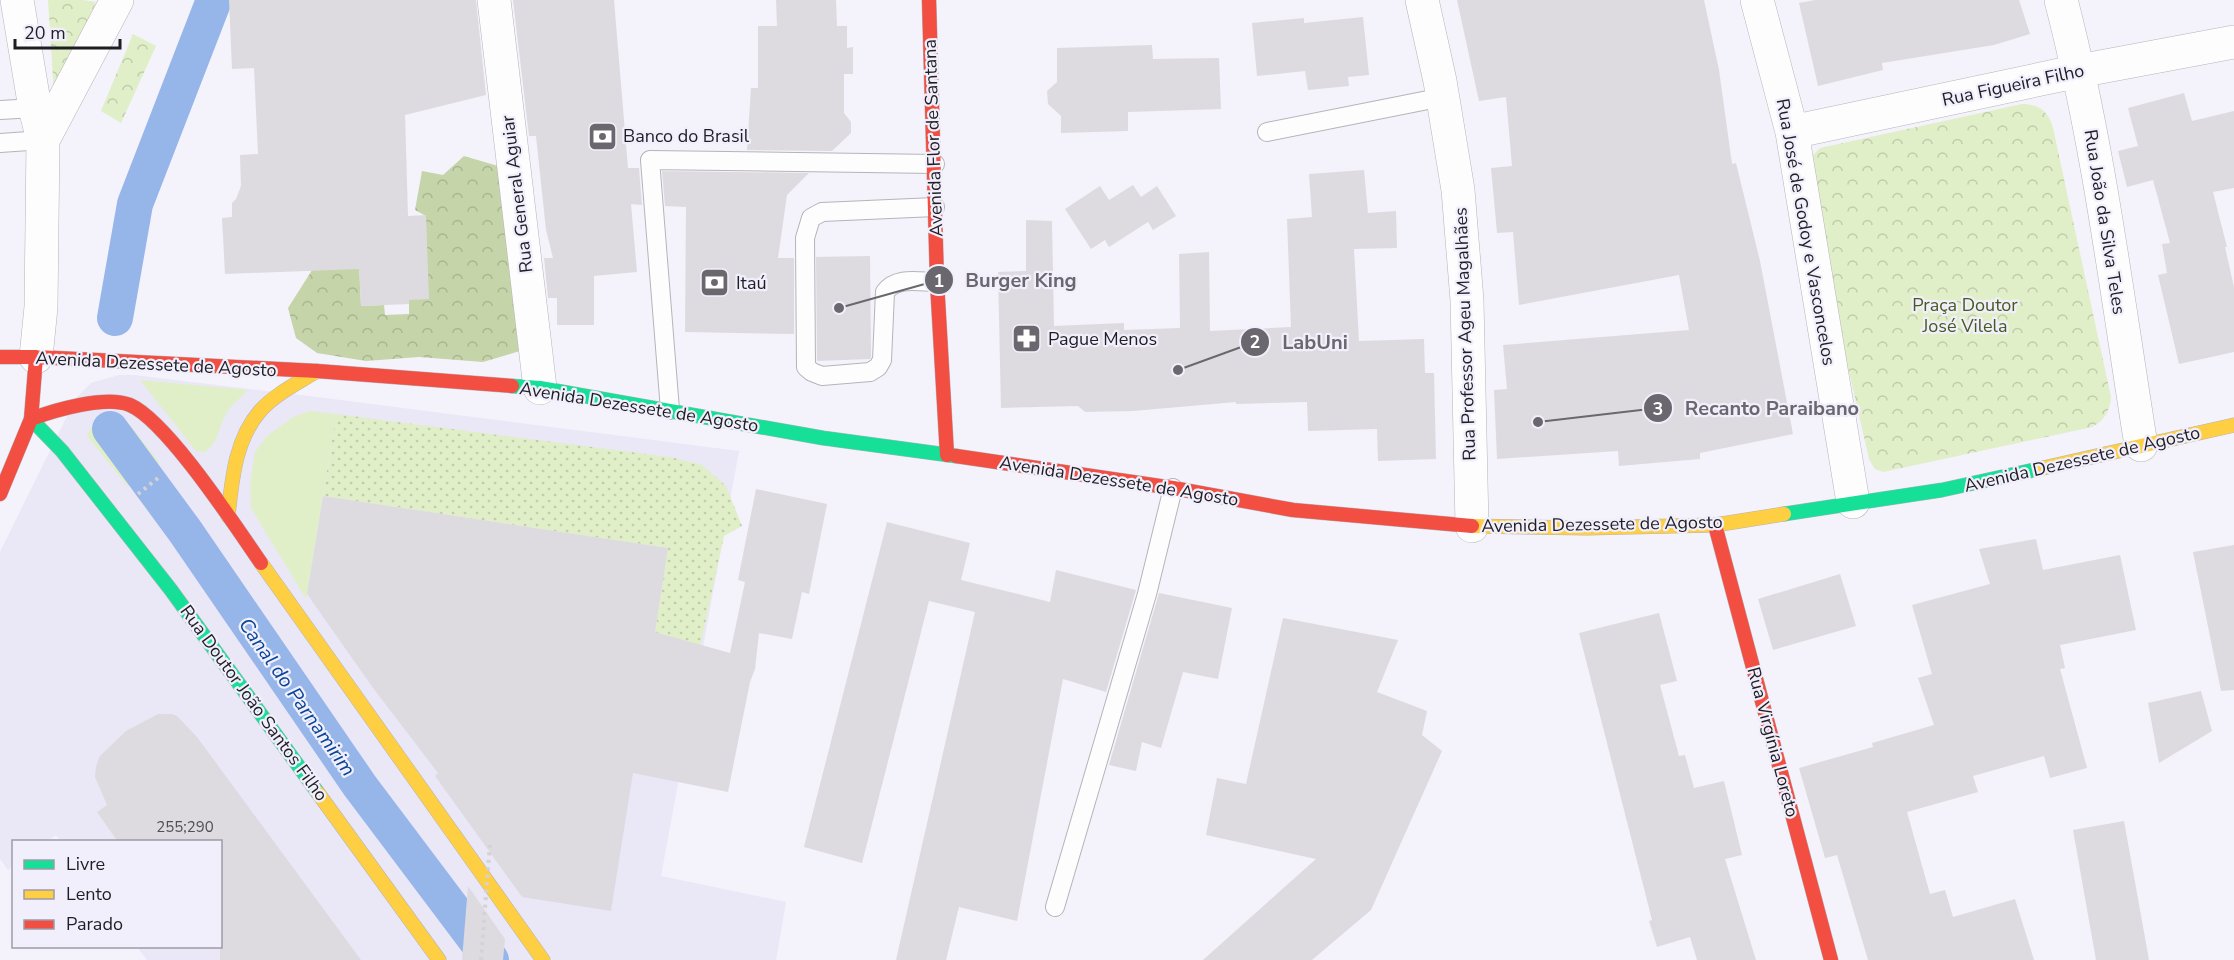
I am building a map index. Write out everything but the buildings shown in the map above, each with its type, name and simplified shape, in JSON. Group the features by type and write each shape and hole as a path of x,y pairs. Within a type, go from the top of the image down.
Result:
{"main road":[{"name":"Avenida Flor de Santana","path":"928,0 937,282 947,455"},
{"name":"Avenida Dezessete de Agosto","path":"0,357 317,371 540,388 824,438 1173,488 1293,510 1472,526 1587,528 1715,525 1942,490 2234,425"},
{"path":"0,494 31,419 36,357"},
{"path":"228,516 235,458 251,424 260,411 274,399 317,371"},
{"path":"31,419 66,406 86,402 105,402 129,404 151,422 184,458 228,516 543,960"},
{"path":"90,416 105,402"},
{"name":"Rua Doutor João Santos Filho","path":"31,419 62,451 178,599 439,960"},
{"path":"62,451 70,436"},
{"name":"Rua Virgínia Loreto","path":"1715,525 1831,960"}],"street":[{"path":"17,0 35,108 43,140 41,307 36,357"},
{"path":"43,140 117,0"},
{"name":"Rua General Aguiar","path":"495,0 540,388"},
{"name":"Rua Professor Ageu Magalhães","path":"1422,0 1443,97 1458,190 1467,300 1472,526"},
{"name":"Rua José de Godoy e Vasconcelos","path":"1757,0 1792,132 1853,502"},
{"name":"Rua João da Silva Teles","path":"2061,0 2079,70 2141,445"},
{"name":"Rua Figueira Filho","path":"1792,132 2079,70 2234,42"}],"lane":[{"path":"1267,132 1443,97"},
{"path":"0,110 35,108"},
{"path":"0,143 43,140"},
{"path":"670,410 650,160 934,164"},
{"path":"935,207 822,212 811,218 805,238 806,367 822,376 870,372 878,367 882,360 885,292 890,285 901,281 937,282"},
{"path":"1055,907 1147,594 1173,488"}],"path":[{"path":"131,499 165,473"},
{"path":"481,960 490,843"}],"shaded area":[{"path":"119,375 134,375 739,451 661,876 786,902 776,960 147,960 138,948 222,948 222,840 60,840 56,835 48,840 12,840 12,867 8,870 0,859 0,552 76,398 91,383"}],"green space":[{"path":"48,0 96,2 54,95"},
{"path":"133,34 156,46 121,123 101,111"},
{"name":"Praça Doutor José Vilela","path":"2022,104 2038,107 2046,113 2053,128 2111,397 2108,411 2100,422 2092,427 1883,472 1875,469 1869,459 1817,232 1811,157 1820,148"},
{"path":"464,156 498,166 520,351 483,362 419,357 366,361 317,353 296,338 288,308 314,267 358,239 361,306 384,305 385,315 409,314 409,300 426,216 415,210 422,171 443,175"},
{"path":"140,380 248,390 232,405 222,422 217,437 205,452 196,451"},
{"path":"310,411 336,414 306,599 251,508 250,484 255,452 267,436 293,417"},
{"path":"115,413 130,425 159,462 128,487 87,436 98,421"},
{"path":"336,414 670,457 702,465 726,486 742,526 724,536 697,661 643,710 668,548 323,496"}],"waterway":[{"name":"Canal do Parnamirim","path":"115,318 135,204 214,0"},
{"name":"Canal do Parnamirim","path":"110,429 185,531 360,786 491,960"}],"traffic: fast":[{"path":"512,386 540,388 823,438 956,456"},
{"path":"31,419 62,451 171,590 318,793"},
{"path":"1784,514 1942,490 2043,468"}],"traffic: slow":[{"path":"228,516 236,461 252,422 273,399 317,371"},
{"path":"2043,468 2234,425"},
{"path":"1472,526 1587,528 1715,525 1784,514"},
{"path":"261,563 543,960"},
{"path":"318,793 439,960"}],"traffic: jam":[{"path":"929,0 937,282 947,455"},
{"path":"0,357 317,371 512,386"},
{"path":"0,494 31,419 36,357"},
{"path":"31,419 67,408 94,403 120,402 130,405 163,431 200,476 261,563"},
{"path":"956,456 1173,488 1293,510 1472,526"},
{"path":"1715,525 1831,960"}],"place":[{"name":"Banco do Brasil","path":"602,136"},
{"name":"Itaú","path":"715,283"},
{"name":"Burger King","path":"839,308"},
{"name":"Pague Menos","path":"1027,339"},
{"name":"LabUni","path":"1178,370"},
{"name":"Recanto Paraibano","path":"1538,422"}]}
